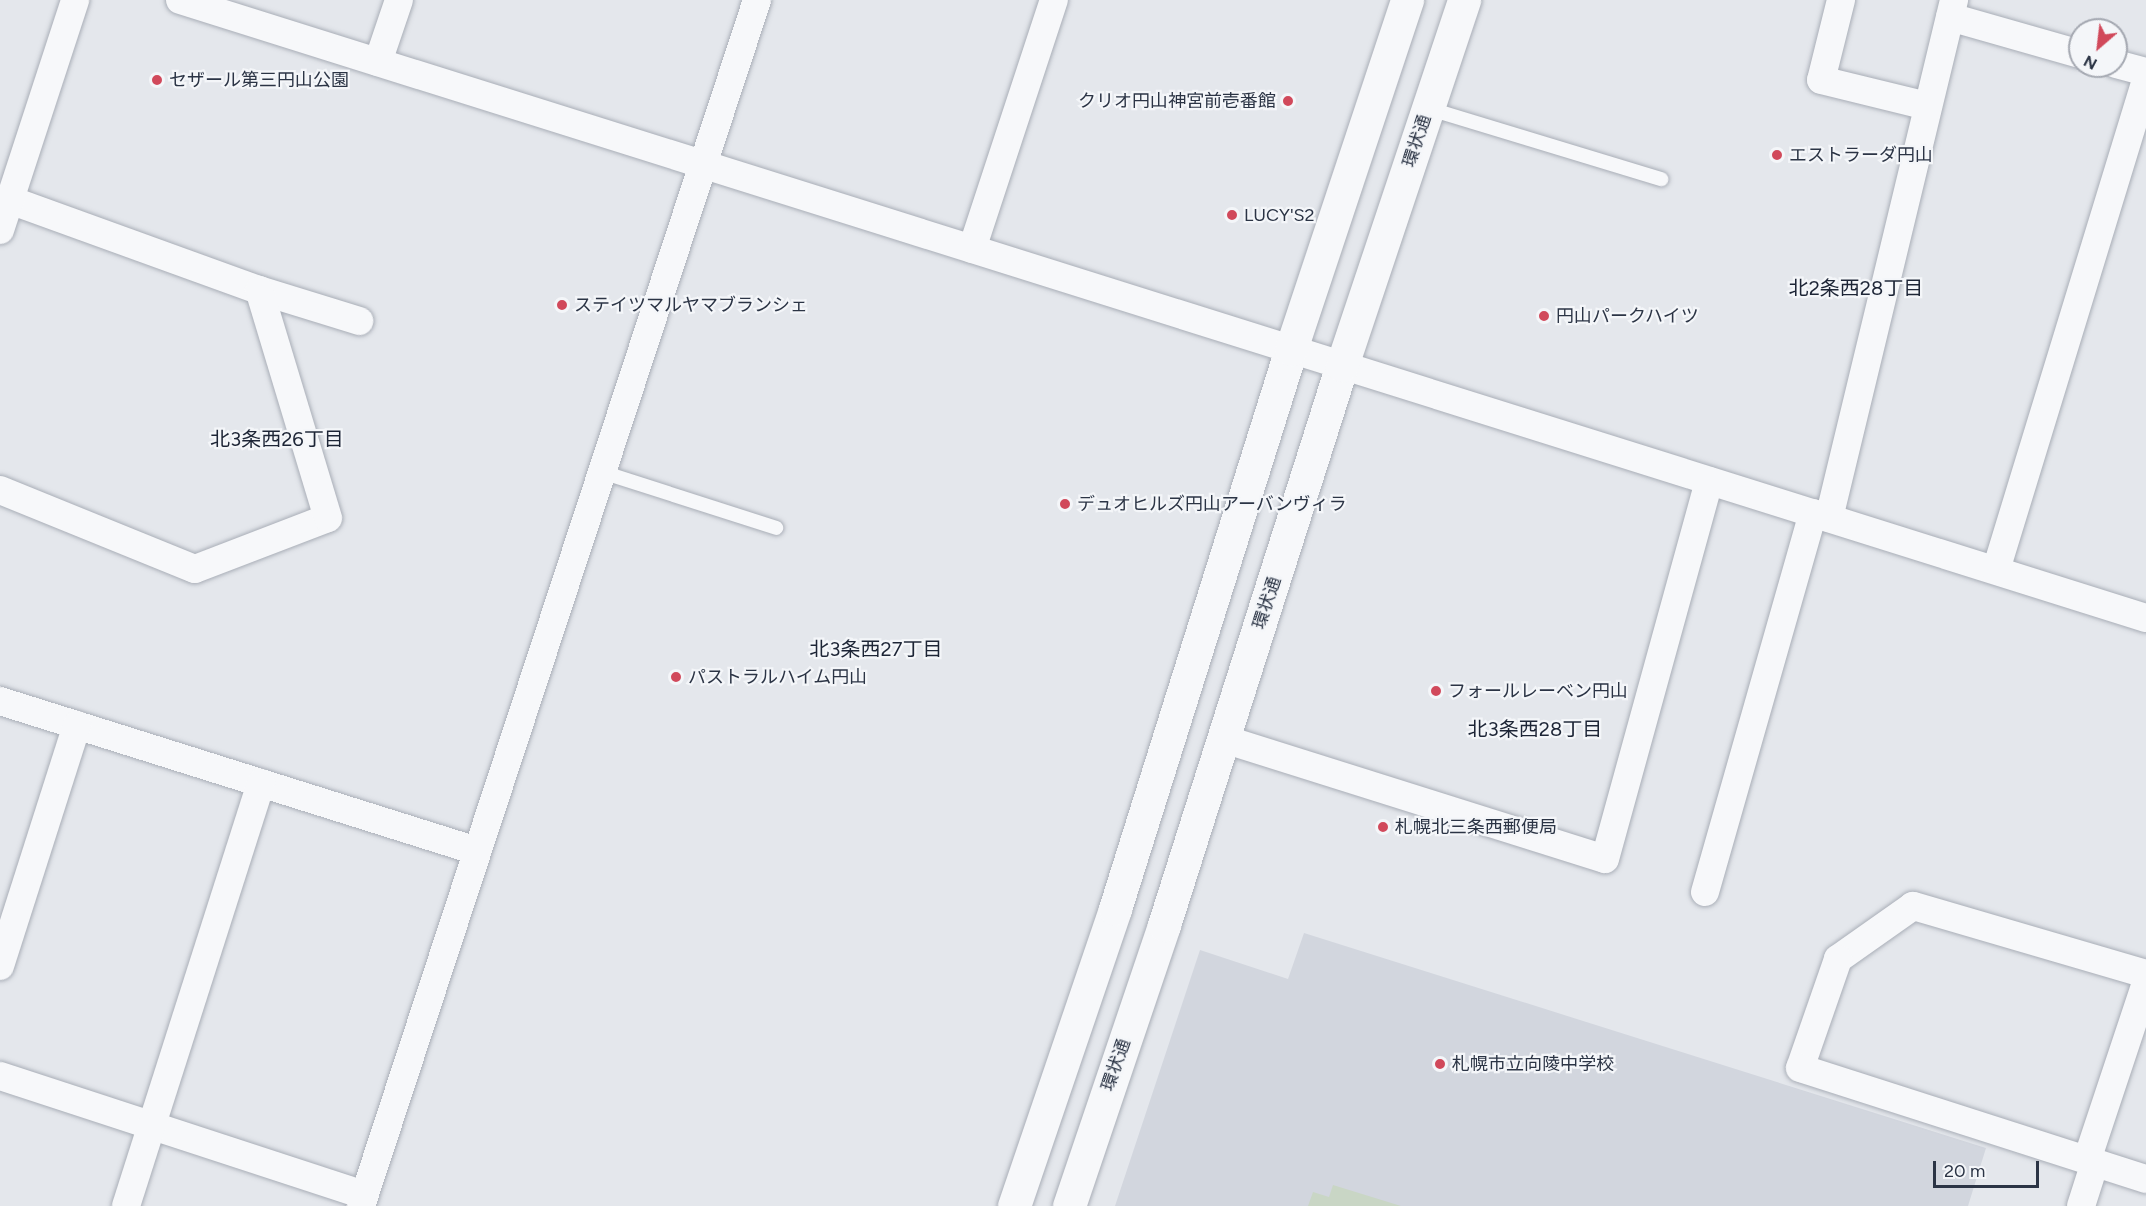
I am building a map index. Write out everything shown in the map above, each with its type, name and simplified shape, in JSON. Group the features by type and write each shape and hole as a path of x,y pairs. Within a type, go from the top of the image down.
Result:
{"street":[{"path":"0,230 75,0"},
{"path":"180,0 2146,618"},
{"path":"378,62 399,0"},
{"path":"0,1076 153,1124 362,1201 757,0"},
{"path":"972,249 1054,0"},
{"path":"1014,1206 1120,893 1291,349 1407,0"},
{"name":"環状通","path":"1069,1206 1224,739 1342,365 1464,0"},
{"path":"1841,0 1821,80 1928,106"},
{"path":"1705,892 1821,515 1952,8 2068,50"},
{"path":"2128,67 2146,72"},
{"path":"1996,570 2146,80"},
{"path":"10,200 259,290 359,321"},
{"path":"0,490 195,569 328,518 259,290"},
{"path":"1224,739 1605,859 1709,481"},
{"path":"0,701 477,851"},
{"path":"0,966 77,725"},
{"path":"126,1206 261,783"},
{"path":"2146,974 1913,906 1838,959 1800,1068 2146,1179"},
{"path":"2081,1206 2091,1161 2146,983"}],"lane":[{"path":"1427,108 1661,179"},
{"path":"602,472 776,528"}],"shaded area":[{"name":"札幌市立向陵中学校","path":"1304,933 1986,1148 1968,1206 1115,1206 1200,950 1288,979"}],"green space":[{"path":"1333,1185 1401,1206 1308,1206 1313,1192 1329,1197"}],"place":[{"name":"セザール第三円山公園","path":"157,80"},
{"name":"クリオ円山神宮前壱番館","path":"1288,101"},
{"name":"エストラーダ円山","path":"1777,155"},
{"name":"LUCY'S2","path":"1232,215"},
{"name":"ステイツマルヤマブランシェ","path":"562,305"},
{"name":"円山パークハイツ","path":"1544,316"},
{"name":"デュオヒルズ円山アーバンヴィラ","path":"1065,504"},
{"name":"パストラルハイム円山","path":"676,677"},
{"name":"フォールレーベン円山","path":"1436,691"},
{"name":"札幌北三条西郵便局","path":"1383,827"},
{"name":"札幌市立向陵中学校","path":"1440,1064"}],"district":[{"name":"北2条西28丁目","path":"1856,288"},
{"name":"北3条西26丁目","path":"277,439"},
{"name":"北3条西27丁目","path":"876,649"},
{"name":"北3条西28丁目","path":"1535,729"}]}
